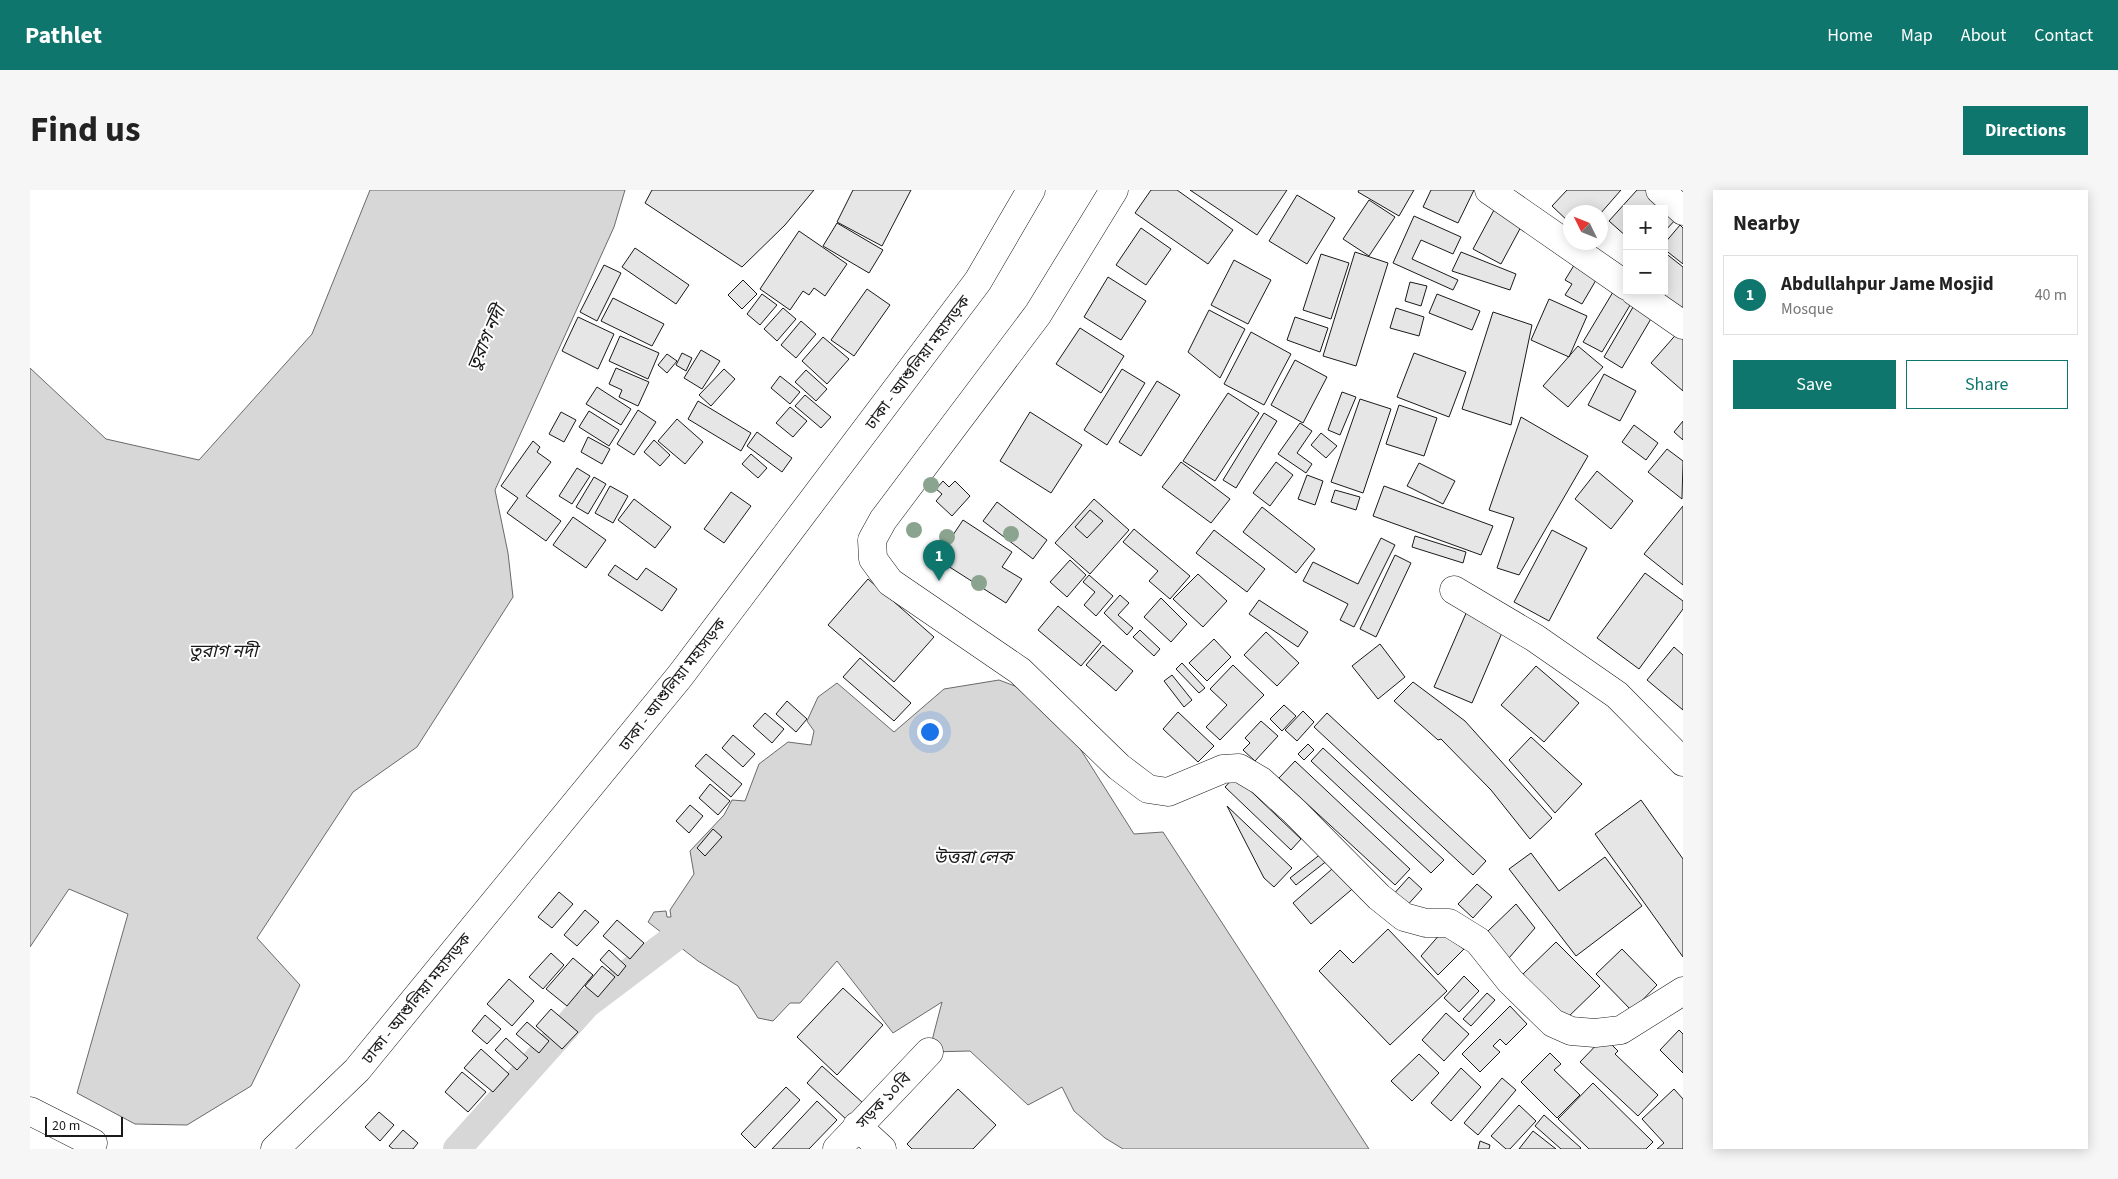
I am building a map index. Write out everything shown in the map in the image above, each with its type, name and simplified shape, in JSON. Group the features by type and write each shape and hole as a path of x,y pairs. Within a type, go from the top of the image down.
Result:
{"main road":[{"name":"ঢাকা - আশুলিয়া মহাসড়ক","path":"275,1149 357,1070 680,676 978,281 1031,190"},
{"path":"1114,190 1038,314 883,520 872,540 874,559 890,582 1020,671 1119,767 1148,789 1168,792 1223,769 1238,768 1262,781 1404,917 1426,923 1449,923 1478,941 1510,981 1552,1023 1571,1031 1595,1033 1621,1030 1683,992"},
{"path":"1489,190 1623,283"},
{"path":"1660,190 1683,211"},
{"path":"1640,295 1683,325"},
{"path":"1454,590 1535,638 1617,695 1683,762"},
{"name":"সড়ক ১০বি","path":"837,1149 929,1052"},
{"path":"30,1111 93,1143"},
{"path":"857,1126 882,1149"}],"water":[{"name":"তুরাগ নদী","path":"370,190 625,190 614,227 495,490 508,553 513,597 417,747 353,792 257,938 300,985 251,1086 187,1125 135,1124 77,1093 128,914 69,889 30,947 30,368 106,439 199,460 312,334"},
{"name":"উত্তরা লেক","path":"999,680 1036,694 1079,747 1134,834 1163,832 1369,1149 1123,1149 1105,1138 1074,1111 1062,1087 1028,1105 970,1051 929,1052 942,1002 893,1033 837,961 800,1003 790,1003 773,1021 758,1018 738,986 698,961 648,922 654,912 666,911 667,917 671,917 670,910 694,874 690,851 724,815 732,800 745,801 759,764 788,742 811,745 814,731 807,721 818,697 837,683 894,732 944,689"}],"building":[{"path":"652,190 814,190 785,225 742,267 645,203"},
{"path":"853,190 911,190 882,246 837,222"},
{"path":"1151,190 1177,190 1233,230 1208,264 1135,213"},
{"path":"1190,190 1287,190 1257,235"},
{"path":"1359,190 1414,190 1399,216 1358,192"},
{"path":"1431,190 1474,190 1458,223 1423,207"},
{"path":"1567,190 1621,190 1608,205 1563,205 1563,216 1552,206"},
{"path":"1637,190 1647,190 1663,205 1623,205"},
{"path":"1297,195 1335,218 1307,264 1269,241"},
{"path":"1369,200 1395,217 1369,256 1343,239"},
{"path":"1623,206 1623,233 1609,221"},
{"path":"1494,210 1522,225 1501,264 1473,249"},
{"path":"1668,210 1677,218 1668,228"},
{"path":"1414,216 1461,237 1453,254 1421,240 1412,259 1458,280 1453,290 1393,263"},
{"path":"837,223 883,250 869,273 823,246"},
{"path":"1680,225 1683,228 1683,264 1668,252 1668,239"},
{"path":"1141,228 1171,249 1146,285 1116,265"},
{"path":"799,231 847,264 825,296 814,288 809,295 803,291 790,310 760,289"},
{"path":"635,248 689,285 676,304 622,267"},
{"path":"1355,252 1388,263 1356,366 1323,356"},
{"path":"1461,252 1516,274 1510,290 1452,271"},
{"path":"1321,254 1349,263 1331,319 1303,310"},
{"path":"1668,255 1683,267 1683,314 1659,295 1668,295"},
{"path":"1234,260 1271,280 1248,324 1211,305"},
{"path":"1576,262 1599,275 1582,304 1565,295 1572,284 1565,280"},
{"path":"604,265 621,273 597,321 580,312"},
{"path":"1108,277 1146,301 1121,340 1084,317"},
{"path":"743,280 757,294 742,309 728,295"},
{"path":"1410,282 1427,286 1421,306 1405,301"},
{"path":"1616,287 1623,291 1623,295 1635,297 1602,352 1583,342"},
{"path":"867,289 890,305 854,356 831,340"},
{"path":"762,294 777,305 760,325 747,314"},
{"path":"1437,294 1480,311 1472,330 1429,313"},
{"path":"613,298 664,324 652,346 601,321"},
{"path":"1549,299 1587,316 1569,357 1531,340"},
{"path":"1636,302 1655,312 1622,368 1604,357"},
{"path":"783,308 796,319 777,341 764,329"},
{"path":"1396,308 1424,317 1419,336 1390,328"},
{"path":"1209,310 1245,329 1220,378 1188,352"},
{"path":"1493,312 1532,325 1511,425 1462,409"},
{"path":"578,317 614,334 598,369 562,351"},
{"path":"1295,317 1328,328 1320,352 1287,340"},
{"path":"801,321 816,334 796,358 781,345"},
{"path":"1080,328 1124,356 1101,393 1056,364"},
{"path":"1680,330 1683,333 1683,391 1651,363"},
{"path":"1251,332 1291,354 1264,405 1224,384"},
{"path":"620,336 659,353 648,379 609,361"},
{"path":"823,337 849,359 827,384 802,361"},
{"path":"1578,346 1603,367 1568,407 1543,386"},
{"path":"701,350 720,361 702,389 684,378"},
{"path":"682,353 692,358 686,371 676,365"},
{"path":"1414,353 1466,372 1449,417 1397,397"},
{"path":"667,354 677,361 667,373 658,365"},
{"path":"1295,360 1327,377 1303,423 1271,405"},
{"path":"616,368 649,382 638,406 619,397 622,390 609,384"},
{"path":"724,369 735,379 711,406 699,395"},
{"path":"1122,369 1145,383 1107,445 1084,430"},
{"path":"806,370 827,389 816,401 795,382"},
{"path":"1604,374 1636,391 1620,421 1588,405"},
{"path":"780,376 800,392 790,404 771,388"},
{"path":"1157,381 1180,395 1141,456 1119,442"},
{"path":"597,387 631,409 621,425 586,404"},
{"path":"1342,392 1356,397 1340,435 1328,430"},
{"path":"1228,393 1259,413 1215,481 1183,461"},
{"path":"805,395 831,417 821,428 795,406"},
{"path":"1360,399 1391,409 1363,493 1331,482"},
{"path":"698,401 751,433 741,451 688,419"},
{"path":"1399,405 1437,418 1424,456 1386,444"},
{"path":"790,407 807,421 793,437 776,423"},
{"path":"638,410 656,422 634,455 617,444"},
{"path":"589,411 619,430 609,446 579,427"},
{"path":"561,412 576,420 564,442 549,434"},
{"path":"1030,412 1082,445 1051,493 1000,461"},
{"path":"1264,413 1277,421 1236,488 1223,480"},
{"path":"1521,417 1588,456 1519,575 1497,568 1514,518 1489,510"},
{"path":"677,419 703,442 685,464 658,441"},
{"path":"1683,421 1683,440 1674,432"},
{"path":"1300,423 1312,431 1297,453 1312,464 1306,473 1278,454"},
{"path":"1634,425 1658,443 1646,460 1622,442"},
{"path":"757,432 792,458 782,472 747,446"},
{"path":"1321,433 1337,446 1326,458 1311,445"},
{"path":"588,437 610,449 602,464 581,452"},
{"path":"654,440 670,455 660,466 644,452"},
{"path":"533,441 540,447 537,452 551,462 526,496 561,521 546,541 507,513 518,498 501,486"},
{"path":"1667,449 1683,461 1682,499 1648,472"},
{"path":"751,454 767,468 758,478 742,464"},
{"path":"1181,462 1230,499 1211,523 1162,487"},
{"path":"1276,462 1293,475 1270,506 1253,493"},
{"path":"1419,463 1455,481 1443,504 1407,486"},
{"path":"577,468 590,476 572,504 559,496"},
{"path":"1597,471 1633,501 1611,529 1575,499"},
{"path":"1307,475 1323,481 1315,505 1298,499"},
{"path":"594,477 606,484 588,514 576,507"},
{"path":"943,481 949,487 955,481 970,496 952,516 936,501 942,494 936,489"},
{"path":"610,486 628,496 613,523 595,513"},
{"path":"1384,486 1493,526 1481,555 1373,516"},
{"path":"1335,490 1360,497 1356,510 1331,502"},
{"path":"731,492 751,506 724,543 704,529"},
{"path":"634,499 671,527 655,548 618,520"},
{"path":"1094,499 1129,530 1090,574 1055,543"},
{"path":"997,502 1047,540 1033,559 983,521"},
{"path":"1683,506 1683,585 1644,554"},
{"path":"1262,507 1315,549 1296,573 1243,532"},
{"path":"1090,510 1103,521 1087,538 1075,527"},
{"path":"573,517 606,540 586,568 553,545"},
{"path":"963,520 1012,552 1002,567 1022,579 1006,603 937,559"},
{"path":"1134,529 1190,576 1170,599 1149,581 1158,571 1123,542"},
{"path":"1214,530 1265,569 1247,592 1196,553"},
{"path":"1552,530 1587,548 1549,621 1514,602"},
{"path":"1415,536 1466,552 1463,563 1412,547"},
{"path":"1381,538 1395,545 1354,627 1340,620 1348,604 1303,581 1313,562 1358,584"},
{"path":"1395,555 1411,563 1376,637 1360,629"},
{"path":"1070,560 1086,575 1067,597 1050,582"},
{"path":"615,565 637,580 646,568 677,589 662,611 608,575"},
{"path":"1645,573 1683,601 1683,609 1639,669 1597,638"},
{"path":"1198,574 1227,601 1203,627 1173,599"},
{"path":"1089,575 1113,596 1096,616 1084,605 1095,592 1083,582"},
{"path":"868,579 934,637 894,682 828,625"},
{"path":"1120,595 1129,603 1118,615 1133,628 1127,635 1104,613"},
{"path":"1161,598 1187,624 1171,642 1144,617"},
{"path":"1259,600 1308,632 1298,647 1249,614"},
{"path":"1058,606 1101,642 1081,666 1038,630"},
{"path":"1467,611 1504,628 1472,703 1434,687"},
{"path":"1140,630 1160,649 1154,656 1133,637"},
{"path":"1266,632 1299,663 1277,686 1244,655"},
{"path":"1214,639 1231,657 1207,681 1189,663"},
{"path":"1380,644 1405,677 1378,699 1352,666"},
{"path":"1103,645 1133,671 1116,691 1086,665"},
{"path":"1674,647 1683,655 1683,710 1647,680"},
{"path":"860,658 911,703 894,721 843,677"},
{"path":"1182,663 1205,688 1199,693 1176,669"},
{"path":"1233,665 1264,695 1220,740 1206,727 1227,705 1210,689"},
{"path":"1536,666 1579,703 1544,742 1501,705"},
{"path":"1172,675 1192,700 1184,707 1164,681"},
{"path":"1413,682 1465,721 1552,818 1530,839 1491,790 1441,739 1438,740 1394,701"},
{"path":"787,701 807,719 796,732 776,714"},
{"path":"1284,705 1296,716 1282,731 1270,719"},
{"path":"1303,711 1314,722 1297,741 1285,730"},
{"path":"1178,712 1214,746 1198,762 1163,729"},
{"path":"765,713 784,729 772,743 753,726"},
{"path":"1327,713 1486,861 1473,875 1314,727"},
{"path":"1261,721 1278,736 1255,761 1243,750 1250,743 1245,738"},
{"path":"733,735 755,754 743,767 722,748"},
{"path":"1531,737 1582,784 1555,813 1509,760"},
{"path":"1308,744 1314,750 1304,760 1298,754"},
{"path":"1323,748 1444,860 1431,873 1311,761"},
{"path":"706,754 742,784 731,797 695,766"},
{"path":"1295,761 1410,869 1395,885 1279,778"},
{"path":"1235,776 1301,839 1291,850 1225,787"},
{"path":"710,784 730,801 718,815 699,798"},
{"path":"1641,800 1683,859 1683,957 1595,834"},
{"path":"690,805 703,816 689,833 676,821"},
{"path":"1227,806 1292,868 1274,887 1264,878"},
{"path":"713,829 722,837 705,856 697,848"},
{"path":"1322,853 1328,860 1296,885 1290,878"},
{"path":"1531,853 1559,891 1605,857 1642,906 1576,956 1509,869"},
{"path":"1339,863 1357,885 1311,924 1293,903"},
{"path":"1409,877 1422,889 1404,909 1391,897"},
{"path":"1477,884 1492,897 1473,918 1458,904"},
{"path":"559,892 573,904 552,928 538,917"},
{"path":"1516,904 1535,928 1509,958 1487,932"},
{"path":"585,910 599,922 577,946 564,935"},
{"path":"617,920 644,943 630,959 603,936"},
{"path":"1388,929 1447,991 1390,1045 1319,971 1340,950 1353,963"},
{"path":"1441,933 1464,949 1438,975 1421,956"},
{"path":"1556,942 1600,986 1565,1020 1522,975"},
{"path":"1622,949 1657,985 1632,1011 1596,974"},
{"path":"609,950 626,966 618,976 600,960"},
{"path":"551,953 564,965 543,989 529,977"},
{"path":"573,958 593,975 567,1006 546,989"},
{"path":"602,966 615,977 598,997 585,986"},
{"path":"1464,976 1479,991 1459,1012 1444,998"},
{"path":"509,979 534,1001 512,1026 487,1004"},
{"path":"843,988 883,1025 837,1075 797,1037"},
{"path":"1487,993 1495,1000 1471,1026 1463,1019"},
{"path":"1510,1006 1527,1024 1506,1045 1500,1039 1493,1046 1500,1052 1480,1072 1462,1054"},
{"path":"551,1009 578,1032 562,1049 536,1026"},
{"path":"1446,1013 1469,1034 1444,1061 1422,1040"},
{"path":"485,1015 501,1029 487,1044 472,1031"},
{"path":"527,1022 549,1041 539,1053 516,1034"},
{"path":"1679,1030 1683,1034 1683,1073 1660,1050"},
{"path":"1604,1037 1618,1051 1615,1054 1658,1095 1638,1116 1580,1062"},
{"path":"506,1038 528,1058 517,1070 495,1050"},
{"path":"481,1049 509,1074 493,1092 464,1068"},
{"path":"1550,1053 1561,1064 1554,1070 1580,1095 1557,1118 1521,1082"},
{"path":"1419,1054 1439,1073 1412,1101 1391,1081"},
{"path":"822,1066 863,1103 847,1120 807,1083"},
{"path":"1461,1068 1481,1087 1451,1121 1431,1103"},
{"path":"462,1072 486,1092 468,1112 445,1092"},
{"path":"1502,1078 1516,1090 1478,1135 1464,1123"},
{"path":"1593,1083 1653,1142 1646,1149 1589,1149 1558,1119"},
{"path":"786,1087 800,1100 755,1148 741,1134"},
{"path":"958,1089 996,1125 973,1149 912,1149 907,1144"},
{"path":"1674,1089 1683,1099 1683,1149 1657,1149 1664,1143 1642,1119"},
{"path":"817,1101 837,1120 809,1149 772,1149"},
{"path":"1519,1105 1536,1121 1510,1149 1506,1149 1491,1136"},
{"path":"379,1112 394,1125 380,1141 365,1127"},
{"path":"1544,1115 1581,1148 1561,1149 1535,1126"},
{"path":"403,1130 418,1143 413,1149 393,1149 389,1146"},
{"path":"1533,1131 1556,1149 1519,1149"},
{"path":"1480,1141 1490,1145 1489,1149 1478,1149"}],"waterway":[{"path":"457,1149 587,1004 689,927 703,919"}],"place":[{"name":"Abdullahpur Jame Mosjid","path":"939,581"}]}
